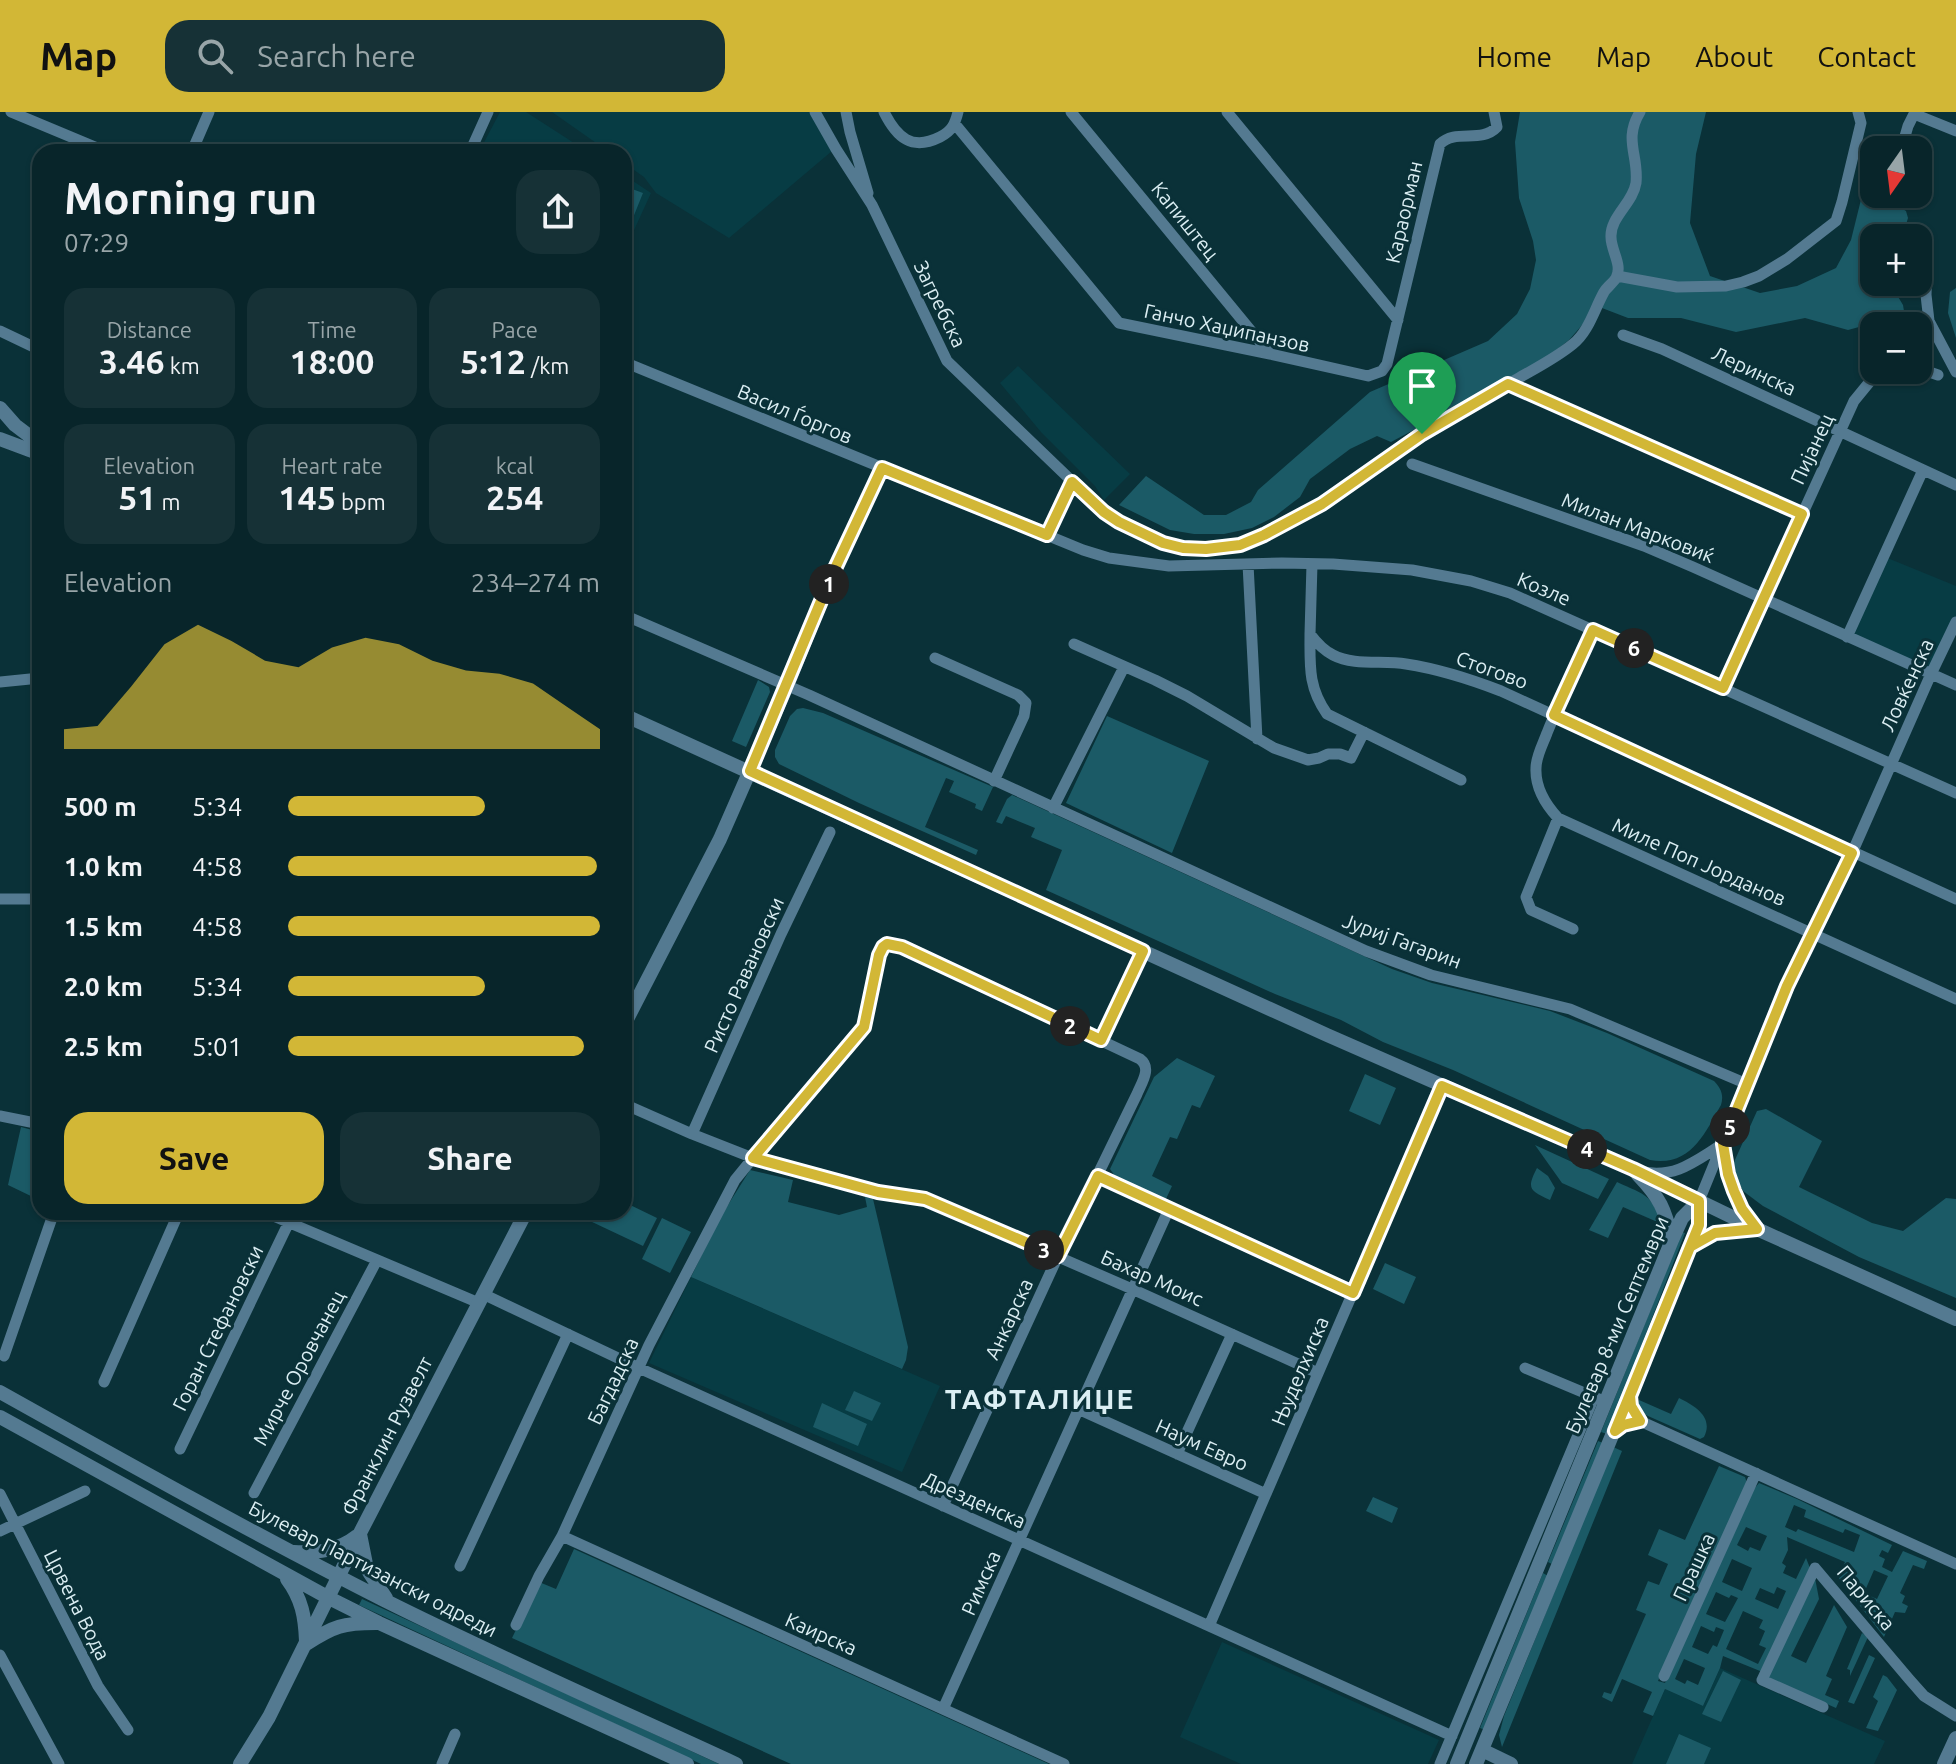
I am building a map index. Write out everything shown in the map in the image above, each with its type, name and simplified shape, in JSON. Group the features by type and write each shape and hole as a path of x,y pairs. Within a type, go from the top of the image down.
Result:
{"street":[{"path":"11,112 88,144"},
{"path":"195,144 209,112"},
{"path":"474,144 488,112"},
{"name":"Загребска","path":"815,112 872,205 947,361 1104,512 1163,543 1183,548 1240,545 1322,504 1422,434 1548,362 1576,342 1606,289 1617,276"},
{"path":"846,112 872,205"},
{"path":"884,112 897,132 906,140 916,143 926,143 949,133 957,118"},
{"name":"Капиштец","path":"1071,112 1270,354"},
{"path":"1227,112 1398,320"},
{"name":"Караорман","path":"1387,364 1440,144 1449,136 1483,136 1494,131 1497,127 1494,112"},
{"path":"1640,112 1631,140 1636,185 1613,227 1611,239 1618,266 1617,276 1677,287 1726,286 1759,276 1787,259 1836,221 1861,123 1858,112"},
{"path":"1905,136 1908,126 1919,114 1956,131"},
{"name":"Ганчо Хаџипанзов","path":"957,118 1119,323 1368,376 1376,375 1387,364"},
{"path":"1926,296 1929,321 1956,372"},
{"path":"0,331 32,346"},
{"name":"Леринска","path":"1623,335 1676,355 1956,485"},
{"name":"Васил Ѓоргов","path":"632,365 1109,558 1141,564 1194,567 1276,563"},
{"path":"1932,373 1938,375"},
{"path":"1508,384 1802,514"},
{"name":"Пијанец","path":"1723,688 1854,401 1867,384"},
{"path":"0,408 32,438"},
{"path":"0,439 32,451"},
{"name":"Милан Марковиќ","path":"1412,464 1644,546 1956,685"},
{"path":"632,1010 720,839 831,577 882,468"},
{"path":"1847,637 1923,470"},
{"path":"1047,535 1072,482"},
{"name":"Козле","path":"1276,563 1412,570 1471,581 1510,593 1956,793"},
{"path":"1248,564 1257,739"},
{"path":"1312,564 1311,677 1317,699 1327,714 1461,780"},
{"name":"Јуриј Гагарин","path":"632,618 787,686 1366,951 1431,975 1570,1009 1747,1084"},
{"name":"Ловќенска","path":"1699,1201 1781,1001 1852,853 1956,622"},
{"path":"1573,929 1531,910 1526,897 1558,818 1547,806 1540,791 1535,771 1537,761 1554,715 1593,630"},
{"name":"Стогово","path":"1310,634 1334,656 1403,663 1452,673 1501,691 1956,899"},
{"path":"1074,644 1187,696 1274,748 1308,760 1328,754 1351,758 1364,732"},
{"path":"935,658 1018,695 1026,703 1024,716 994,781"},
{"path":"1053,808 1124,667"},
{"path":"0,682 32,679"},
{"path":"632,719 1442,1086 1633,1169 1956,1319"},
{"name":"Миле Поп Јорданов","path":"1558,818 1956,999"},
{"name":"Ристо Равановски","path":"692,1134 830,832"},
{"path":"0,899 32,899"},
{"name":"Анкарска","path":"853,1040 865,1025 880,952 890,944 1143,1060 1146,1067 1137,1094 1058,1256 943,1506"},
{"path":"1101,1040 1143,951"},
{"name":"Багдадска","path":"516,1625 562,1536 639,1368 730,1190 753,1158 853,1040"},
{"name":"Њуделхиска","path":"1209,1626 1442,1086"},
{"name":"Бахар Моис","path":"632,1108 753,1158 878,1192 925,1199 1318,1373"},
{"path":"0,1116 32,1122"},
{"path":"1633,1169 1656,1174 1673,1172 1723,1144 1734,1191 1742,1209 1757,1229"},
{"path":"1633,1169 1665,1210 1672,1240"},
{"path":"1098,1176 1353,1293"},
{"name":"Булевар 8-ми Септември","path":"1457,1764 1600,1400 1682,1218 1699,1201"},
{"name":"Булевар 8-ми Септември","path":"1476,1764 1699,1225 1699,1201"},
{"name":"Римска","path":"943,1709 1169,1209"},
{"path":"4,1356 51,1220"},
{"path":"104,1382 175,1220"},
{"name":"Дрезденска","path":"284,1220 377,1260 568,1334 1452,1736"},
{"name":"Франклин Рузвелт","path":"246,1761 522,1220"},
{"name":"Горан Стефановски","path":"180,1449 289,1222"},
{"path":"1690,1247 1715,1233 1757,1229"},
{"name":"Мирче Оровчанец","path":"254,1493 377,1260"},
{"path":"460,1566 568,1334"},
{"path":"1177,1454 1232,1334"},
{"path":"1440,1764 1600,1400 1525,1368"},
{"name":"Булевар Партизански одреди","path":"0,1392 339,1577 736,1764"},
{"path":"1630,1396 1631,1406 1640,1421 1956,1564"},
{"name":"Наум Евро","path":"1078,1409 1266,1494"},
{"name":"Булевар Партизански одреди","path":"0,1417 329,1598 687,1764"},
{"path":"1615,1431 1623,1425 1640,1421"},
{"name":"Прашка","path":"1664,1676 1756,1473"},
{"path":"0,1531 85,1491"},
{"name":"Црвена Вода","path":"0,1494 98,1686 128,1730"},
{"path":"291,1552 327,1551 349,1543 360,1533"},
{"path":"360,1533 367,1569 389,1602"},
{"name":"Каирска","path":"562,1536 1064,1764"},
{"name":"Париска","path":"1823,1707 1762,1680 1815,1568 1924,1696 1956,1716"},
{"path":"285,1575 303,1608 306,1644 337,1626 379,1623"},
{"path":"0,1655 59,1764"},
{"path":"1458,1721 1476,1718"},
{"path":"442,1764 455,1734"},
{"path":"1947,1763 1956,1738"},
{"path":"1482,1750 1511,1764"}],"shaded area":[{"path":"500,112 526,112 576,144 483,144"},
{"path":"552,112 809,112 832,151 729,238 656,193 644,177 632,169 632,144 598,144"},
{"path":"1520,112 1706,112 1696,154 1690,223 1710,276 1760,293 1797,286 1836,268 1851,240 1860,204 1860,208 1901,208 1906,211 1906,224 1860,224 1860,296 1898,296 1904,312 1860,312 1860,327 1848,330 1805,318 1736,332 1681,318 1628,318 1602,308 1540,363 1391,442 1377,436 1350,449 1310,479 1300,497 1274,517 1252,528 1224,534 1170,530 1119,505 1146,476 1204,515 1226,515 1251,502 1258,490 1370,392 1488,341 1517,314 1530,289 1536,260 1519,198 1515,142"},
{"path":"632,180 651,193 632,235"},
{"path":"632,189 643,193 632,220"},
{"path":"1956,288 1956,338 1948,313 1950,292"},
{"path":"1018,366 1130,474 1104,500 1095,486 1041,432 1000,383"},
{"path":"1885,557 1956,586 1956,622 1931,674 1847,637"},
{"path":"758,680 769,687 770,692 746,747 732,741"},
{"path":"803,708 823,713 993,787 982,811 975,808 976,804 949,792 954,781 946,778 925,827 978,850 976,855 779,764 775,750 790,716"},
{"path":"1107,716 1209,761 1172,853 1066,803"},
{"path":"1012,795 1392,969 1432,983 1550,1011 1607,1033 1714,1081 1721,1092 1721,1105 1702,1137 1686,1154 1664,1161 1650,1160 1046,890 1062,850 1031,837 1035,828 1006,816 1002,824 996,822"},
{"path":"1177,1058 1215,1076 1200,1108 1192,1105 1177,1139 1170,1137 1152,1176 1172,1186 1165,1201 1117,1179 1110,1169 1154,1077"},
{"path":"1365,1074 1396,1088 1380,1125 1349,1111"},
{"path":"1766,1109 1822,1141 1799,1187 1872,1223 1903,1231 1946,1198 1956,1199 1956,1298 1859,1257 1763,1206 1743,1191 1734,1174 1734,1162 1757,1111"},
{"path":"21,1127 32,1130 32,1197 8,1185"},
{"path":"1535,1145 1609,1179 1598,1199 1562,1183"},
{"path":"1537,1168 1548,1176 1555,1188 1550,1200 1532,1188"},
{"path":"750,1170 793,1180 788,1202 839,1215 867,1207 865,1197 873,1199 908,1347 902,1369 691,1277 721,1216"},
{"path":"1617,1182 1646,1197 1662,1224 1623,1207 1608,1238 1589,1230"},
{"path":"632,1206 657,1218 643,1246 590,1221 632,1220"},
{"path":"662,1218 691,1232 670,1273 642,1259"},
{"path":"1682,1232 1685,1233 1607,1434 1601,1432"},
{"path":"1385,1263 1416,1277 1404,1304 1373,1289"},
{"path":"691,1277 940,1386 902,1472 649,1363"},
{"path":"854,1391 881,1403 872,1421 845,1410"},
{"path":"1679,1398 1705,1418 1704,1437 1700,1439 1648,1416 1638,1405 1639,1400 1671,1414"},
{"path":"822,1403 867,1424 858,1446 813,1427"},
{"path":"1598,1441 1603,1443 1554,1565 1548,1562"},
{"path":"1613,1447 1622,1451 1502,1747 1499,1735 1504,1716"},
{"path":"1719,1466 1745,1477 1747,1483 1658,1681 1665,1683 1759,1483 1892,1545 1888,1553 1882,1550 1879,1556 1885,1559 1882,1567 1892,1572 1903,1551 1927,1561 1924,1569 1913,1565 1900,1593 1905,1596 1902,1603 1908,1606 1905,1613 1895,1612 1884,1637 1838,1577 1845,1562 1787,1537 1788,1550 1782,1563 1786,1566 1783,1573 1796,1579 1806,1558 1810,1568 1765,1673 1723,1656 1703,1706 1665,1689 1653,1716 1643,1712 1652,1692 1622,1679 1612,1702 1602,1697 1604,1692 1611,1694 1646,1614 1636,1610 1648,1581 1659,1585 1668,1564 1648,1555 1659,1529 1685,1540","holes":["1794,1505 1806,1510 1804,1517 1843,1533 1845,1529 1860,1535 1854,1552 1798,1529 1796,1532 1785,1527","1746,1527 1767,1536 1760,1551 1750,1547 1748,1551 1737,1545","1732,1559 1752,1568 1742,1591 1722,1582","1874,1570 1888,1576 1877,1599 1864,1593","1777,1587 1786,1591 1778,1609 1755,1599 1760,1588 1774,1594","1716,1592 1738,1598 1725,1622 1706,1614","1743,1611 1763,1620 1759,1628 1765,1631 1759,1645 1766,1648 1758,1664 1726,1649","1701,1626 1714,1632 1716,1627 1724,1630 1717,1647 1713,1645 1708,1654 1692,1647","1684,1659 1705,1668 1698,1685 1687,1680 1685,1684 1675,1679"]},
{"path":"1373,1497 1398,1508 1392,1523 1366,1511"},
{"path":"574,1549 1049,1764 791,1764 512,1638 539,1582 556,1589"},
{"path":"1543,1573 1548,1576 1485,1730 1480,1728"},
{"path":"1815,1578 1819,1599 1791,1656 1806,1663 1834,1605 1847,1627 1826,1676 1832,1679 1825,1695 1839,1701 1836,1708 1768,1678"},
{"path":"362,1599 719,1764 701,1764 359,1605"},
{"path":"1862,1633 1868,1637 1850,1676 1847,1669"},
{"path":"1222,1642 1439,1740 1428,1764 1241,1764 1180,1737"},
{"path":"1869,1655 1875,1658 1854,1704 1848,1702"},
{"path":"1720,1668 1885,1741 1874,1764 1632,1764 1665,1689 1703,1706"},
{"path":"1723,1671 1741,1680 1721,1722 1702,1714"},
{"path":"1883,1675 1897,1690 1878,1731 1866,1728 1878,1701 1873,1697"},
{"path":"1679,1734 1711,1748 1704,1764 1666,1764"}],"district":[{"name":"ТАФТАЛИЏЕ","path":"1040,1399"}],"route":[{"path":"1422,434 1322,504 1264,535 1240,545 1206,549 1183,548 1144,535 1104,512 1072,482 1047,535 882,468 831,577 750,771 1143,951 1101,1040 902,947 887,944 879,955 865,1025 753,1158 878,1192 925,1199 1058,1256 1098,1176 1353,1293 1442,1086 1699,1201 1699,1225 1615,1431 1630,1422 1640,1421 1631,1406 1630,1396 1690,1247 1715,1233 1757,1229 1742,1209 1734,1191 1723,1144 1787,986 1852,853 1554,715 1593,630 1723,688 1802,514 1508,384 1422,434"}]}
